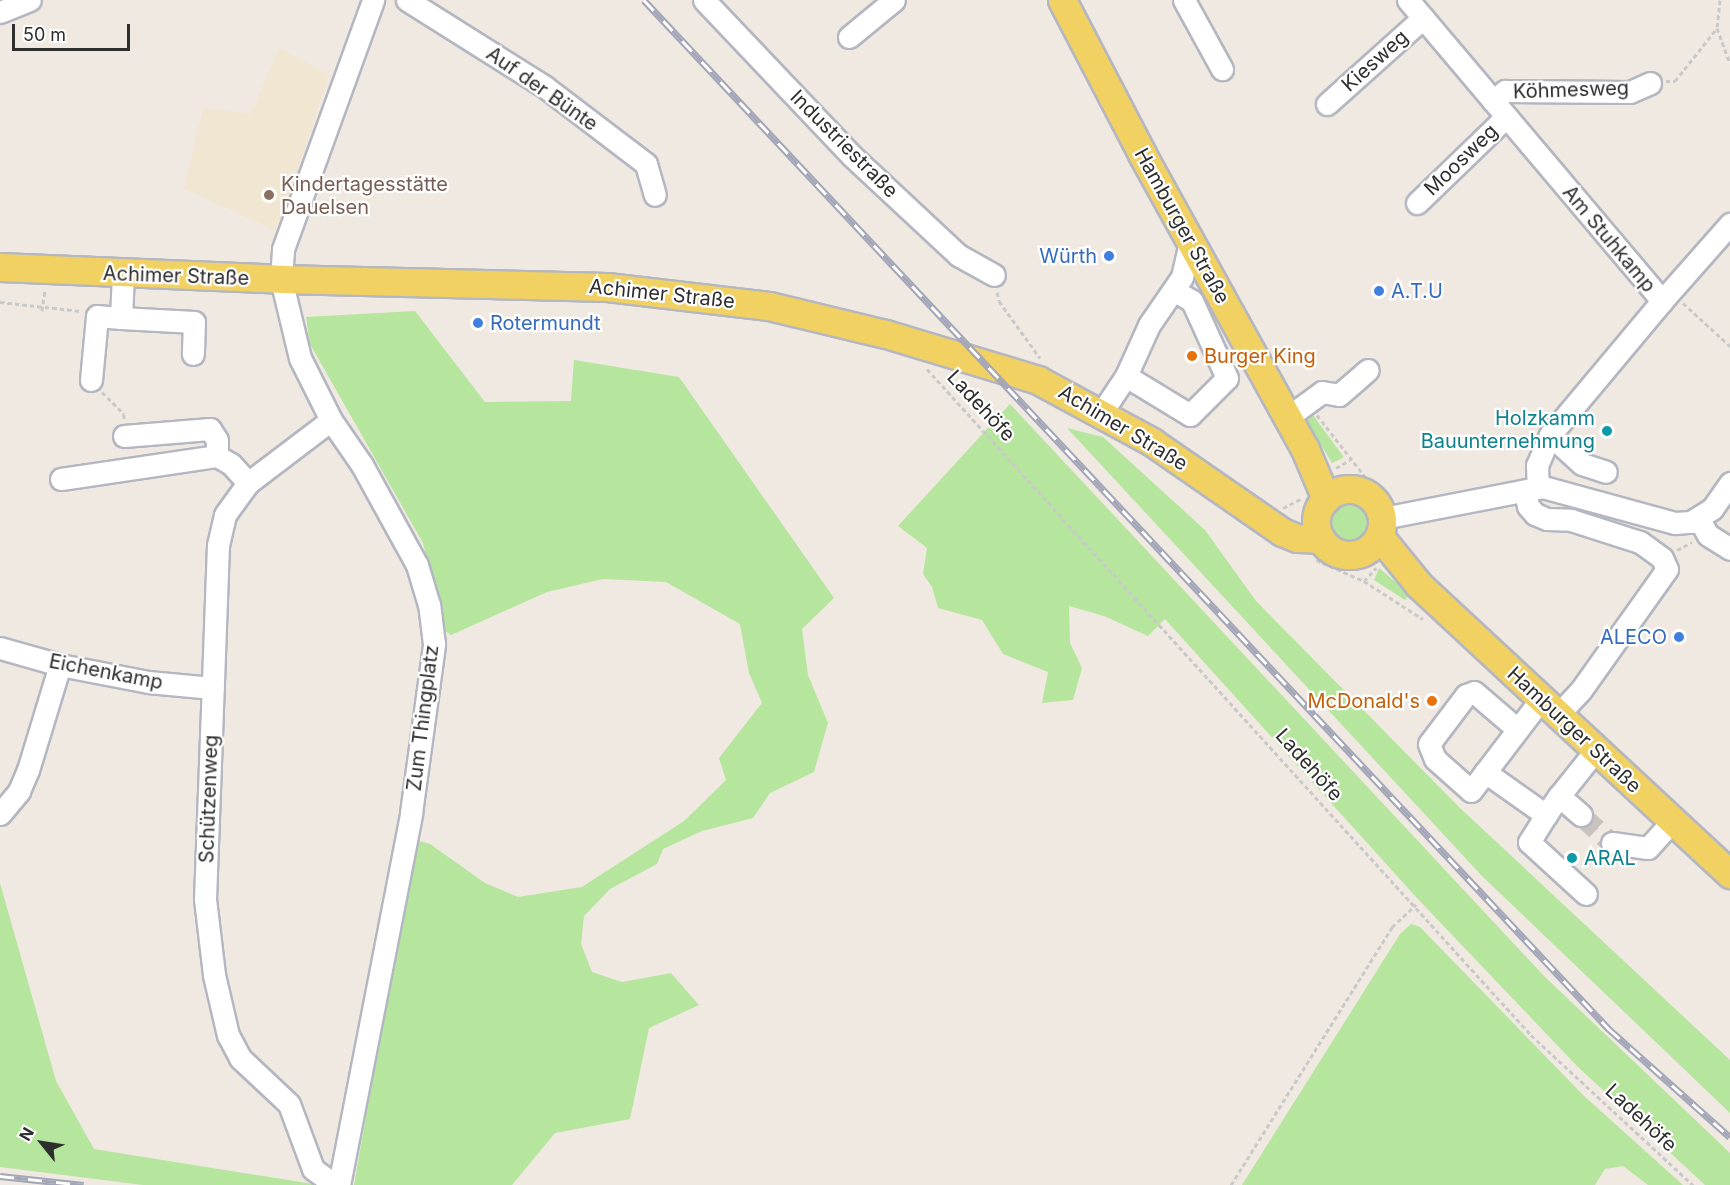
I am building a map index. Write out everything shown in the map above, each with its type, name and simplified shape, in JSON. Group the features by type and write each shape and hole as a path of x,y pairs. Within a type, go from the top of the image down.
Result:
{"main road":[{"name":"Hamburger Straße","path":"1062,0 1190,241 1187,278 1298,410 1305,449 1323,510"},
{"name":"Achimer Straße","path":"0,267 281,279 495,282 713,297 826,318 1018,372 1102,412 1271,515 1297,538 1323,510"},
{"path":"1363,492 1373,499 1380,535 1342,553 1323,510 1363,492"},
{"name":"Hamburger Straße","path":"1380,535 1419,585 1730,874"}],"street":[{"path":"0,12 30,0"},
{"path":"281,279 286,240 373,0"},
{"name":"Auf der Bünte","path":"407,0 545,87 646,164 655,195"},
{"name":"Industriestraße","path":"704,0 852,156 958,255 994,275"},
{"path":"849,37 894,0"},
{"path":"1184,0 1222,69"},
{"name":"Am Stuhkamp","path":"1408,0 1662,301 1550,435 1537,465 1531,489"},
{"name":"Kiesweg","path":"1327,104 1424,18"},
{"name":"Köhmesweg","path":"1499,109 1505,91 1630,92 1650,83"},
{"name":"Moosweg","path":"1417,203 1499,109"},
{"path":"1662,301 1730,224"},
{"path":"121,318 123,274"},
{"path":"1102,412 1126,376 1149,325 1187,278"},
{"path":"1126,376 1190,415 1227,378 1192,301 1187,278"},
{"name":"Zum Thingplatz","path":"281,279 300,358 331,420 362,465 417,565 429,605 434,644 411,813 337,1185"},
{"path":"91,380 97,316 194,322 193,354"},
{"path":"1298,410 1322,392 1339,395 1368,370"},
{"name":"Schützenweg","path":"331,420 248,483 225,515 218,545 205,899 220,1009 240,1058 290,1104 313,1169 337,1185"},
{"path":"124,436 210,429 217,440 217,456"},
{"path":"1550,435 1582,464 1606,472"},
{"path":"61,479 217,456 231,464 248,483"},
{"path":"1702,525 1730,483"},
{"path":"1380,535 1531,489 1556,488 1675,523 1702,525 1730,549"},
{"path":"1516,728 1474,692 1466,695 1429,744 1435,759 1471,791 1516,728 1587,683 1667,569 1662,558 1640,542 1571,520 1547,519 1535,514 1528,506 1531,489"},
{"name":"Eichenkamp","path":"0,648 60,665 148,682 213,688"},
{"path":"0,814 19,791 28,770 60,665"},
{"path":"1586,894 1529,842 1559,796 1595,751"},
{"path":"1485,772 1546,815"},
{"path":"1559,796 1581,815"},
{"path":"1612,843 1648,848 1672,821"}],"path":[{"path":"1720,0 1717,28 1730,63"},
{"path":"1650,83 1675,81 1717,28"},
{"path":"994,275 999,301 1043,364"},
{"path":"42,311 45,285"},
{"path":"1662,301 1675,298 1696,312 1730,346"},
{"path":"0,302 92,312 97,316"},
{"name":"Ladehöfe","path":"919,360 1416,905 1531,1035 1693,1185"},
{"path":"91,380 124,414 124,436"},
{"path":"1298,410 1350,460 1370,483 1380,535 1364,581 1323,510"},
{"path":"1323,510 1350,460"},
{"path":"1271,515 1289,507 1323,510"},
{"path":"1662,558 1689,544 1702,525"},
{"path":"1231,1185 1392,927 1416,905"}],"shaded area":[{"path":"279,48 329,75 277,231 184,189 203,108 251,114"}],"green space":[{"path":"415,311 485,402 571,401 574,360 679,377 834,598 802,629 808,675 828,723 814,772 770,793 753,818 702,831 663,849 657,864 610,889 584,916 581,944 592,972 622,982 671,973 699,1005 649,1028 630,1119 555,1133 512,1185 354,1185 415,840 430,844 485,883 518,897 582,887 684,821 726,780 719,758 762,703 749,673 740,624 666,582 603,579 547,592 451,635 444,630 423,543 310,344 306,317"},
{"path":"1010,404 1544,976 1730,1153 1730,1185 1705,1185 1577,1066 1416,897 1165,619 1148,636 1104,616 1069,606 1070,643 1082,668 1073,700 1042,703 1048,672 1003,654 982,620 938,608 932,587 923,574 927,548 898,526"},
{"path":"1313,415 1343,458 1332,463 1307,421"},
{"path":"1067,428 1103,437 1205,530 1256,601 1459,807 1730,1060 1730,1113 1482,876"},
{"path":"1349,500 1364,506 1370,521 1364,536 1349,542 1334,536 1328,521 1334,506"},
{"path":"1379,568 1410,594 1405,600 1374,580"},
{"path":"0,883 56,1081 94,1149 319,1185 143,1185 0,1167"},
{"path":"1411,924 1420,927 1583,1095 1683,1185 1648,1185 1623,1166 1605,1169 1595,1185 1242,1185 1400,934"}],"tunnel":[{"path":"1581,815 1612,843"}],"railway":[{"path":"644,0 1609,1029 1730,1137"},
{"path":"0,1176 84,1185"}],"place":[{"name":"Kindertagesstätte Dauelsen","path":"269,195"},
{"name":"Würth","path":"1109,256"},
{"name":"A.T.U","path":"1379,291"},
{"name":"Rotermundt","path":"478,323"},
{"name":"Burger King","path":"1192,356"},
{"name":"Holzkamm Bauunternehmung","path":"1607,431"},
{"name":"ALECO","path":"1679,637"},
{"name":"McDonald's","path":"1432,701"},
{"name":"ARAL","path":"1572,858"}]}
